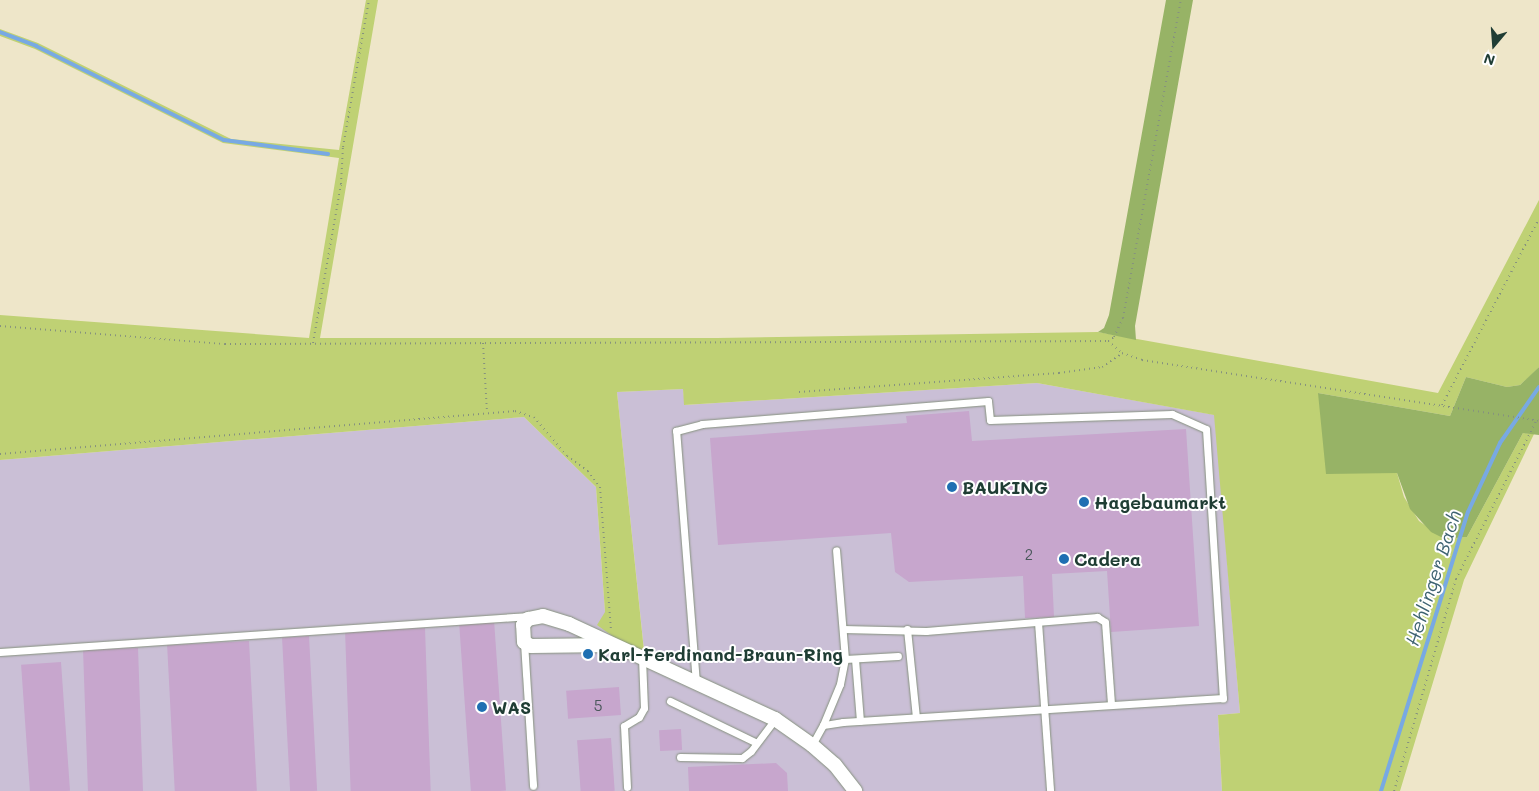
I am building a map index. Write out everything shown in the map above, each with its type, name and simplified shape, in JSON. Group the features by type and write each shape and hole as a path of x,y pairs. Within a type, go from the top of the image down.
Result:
{"street":[{"path":"613,645 536,647 524,642 523,625 528,619 543,616 569,624 775,719 812,745 834,765 855,791"},
{"path":"834,765 844,791"}],"lane":[{"path":"696,683 676,431 702,424 988,401 990,420 1172,414 1206,429 1222,698 1044,708 823,725"},
{"path":"812,745 823,725 840,684 845,660 836,550"},
{"path":"0,652 508,616 543,616"},
{"path":"843,629 907,629 926,631 1097,617 1105,622 1110,704"},
{"path":"1038,622 1050,791"},
{"path":"907,629 916,717"},
{"path":"524,642 533,786"},
{"path":"845,660 898,656"},
{"path":"627,787 624,726 639,717 644,708 642,658"},
{"path":"855,659 860,721"},
{"path":"670,701 755,742"},
{"path":"680,757 742,758 751,752 755,742 775,719"}],"path":[{"path":"313,343 369,0"},
{"path":"0,326 225,344 1108,340 1116,333 1123,318 1180,0"},
{"path":"1442,406 1539,219"},
{"path":"1108,340 1122,353 1142,360 1538,421 1456,579 1394,791"},
{"path":"483,342 487,413"},
{"path":"800,392 1059,373 1112,363 1122,353"},
{"path":"0,454 515,411 534,417 567,456 588,471 600,487 613,645"}],"shaded area":[{"path":"1037,383 1215,415 1240,713 1218,715 1222,791 0,791 0,460 524,417 596,487 605,612 644,650 617,392 683,389 685,405"}],"green space":[{"path":"366,0 378,0 320,338 717,338 1098,332 1438,393 1539,200 1539,367 1520,385 1507,387 1466,377 1450,416 1318,393 1397,473 1404,497 1419,521 1445,539 1467,537 1523,433 1534,434 1464,580 1400,791 1222,791 1218,715 1240,713 1214,415 1037,383 684,405 683,389 617,392 644,651 618,640 597,625 605,612 596,487 524,417 0,460 0,315 309,338 339,158 223,143 35,49 0,36 0,29 38,43 231,139 339,150"},
{"path":"1166,0 1193,0 1135,326 1136,340 1098,332 1104,328 1109,315"},
{"path":"1539,367 1539,435 1523,433 1467,537 1445,539 1431,532 1410,509 1397,473 1326,474 1318,393 1450,416 1466,377 1507,387 1520,385"}],"building":[{"name":"BAUKING","path":"969,411 972,441 1186,429 1199,626 1111,632 1107,571 1052,574 1054,617 1025,618 1023,576 909,582 895,572 891,533 718,545 710,438 907,423 906,416"},
{"name":"WAS","path":"494,620 506,791 471,791 459,622"},
{"path":"425,628 431,791 351,791 345,631"},
{"path":"309,636 317,791 290,791 282,637"},
{"path":"249,641 257,791 175,791 167,645"},
{"path":"138,648 143,791 88,791 83,650"},
{"path":"61,662 70,791 30,791 21,665"},
{"path":"619,687 621,715 568,719 566,691"},
{"path":"681,729 682,750 660,751 659,730"},
{"path":"611,738 615,791 581,791 577,740"},
{"path":"776,763 787,773 788,791 689,791 688,767"}],"waterway":[{"path":"0,32 36,46 224,140 328,154"},
{"name":"Hehlinger Bach","path":"1381,791 1468,512 1500,443 1539,387"}],"place":[{"name":"BAUKING","path":"952,487"},
{"name":"Hagebaumarkt","path":"1084,502"},
{"name":"Cadera","path":"1064,559"},
{"name":"Karl-Ferdinand-Braun-Ring","path":"588,654"},
{"name":"WAS","path":"482,707"}]}
